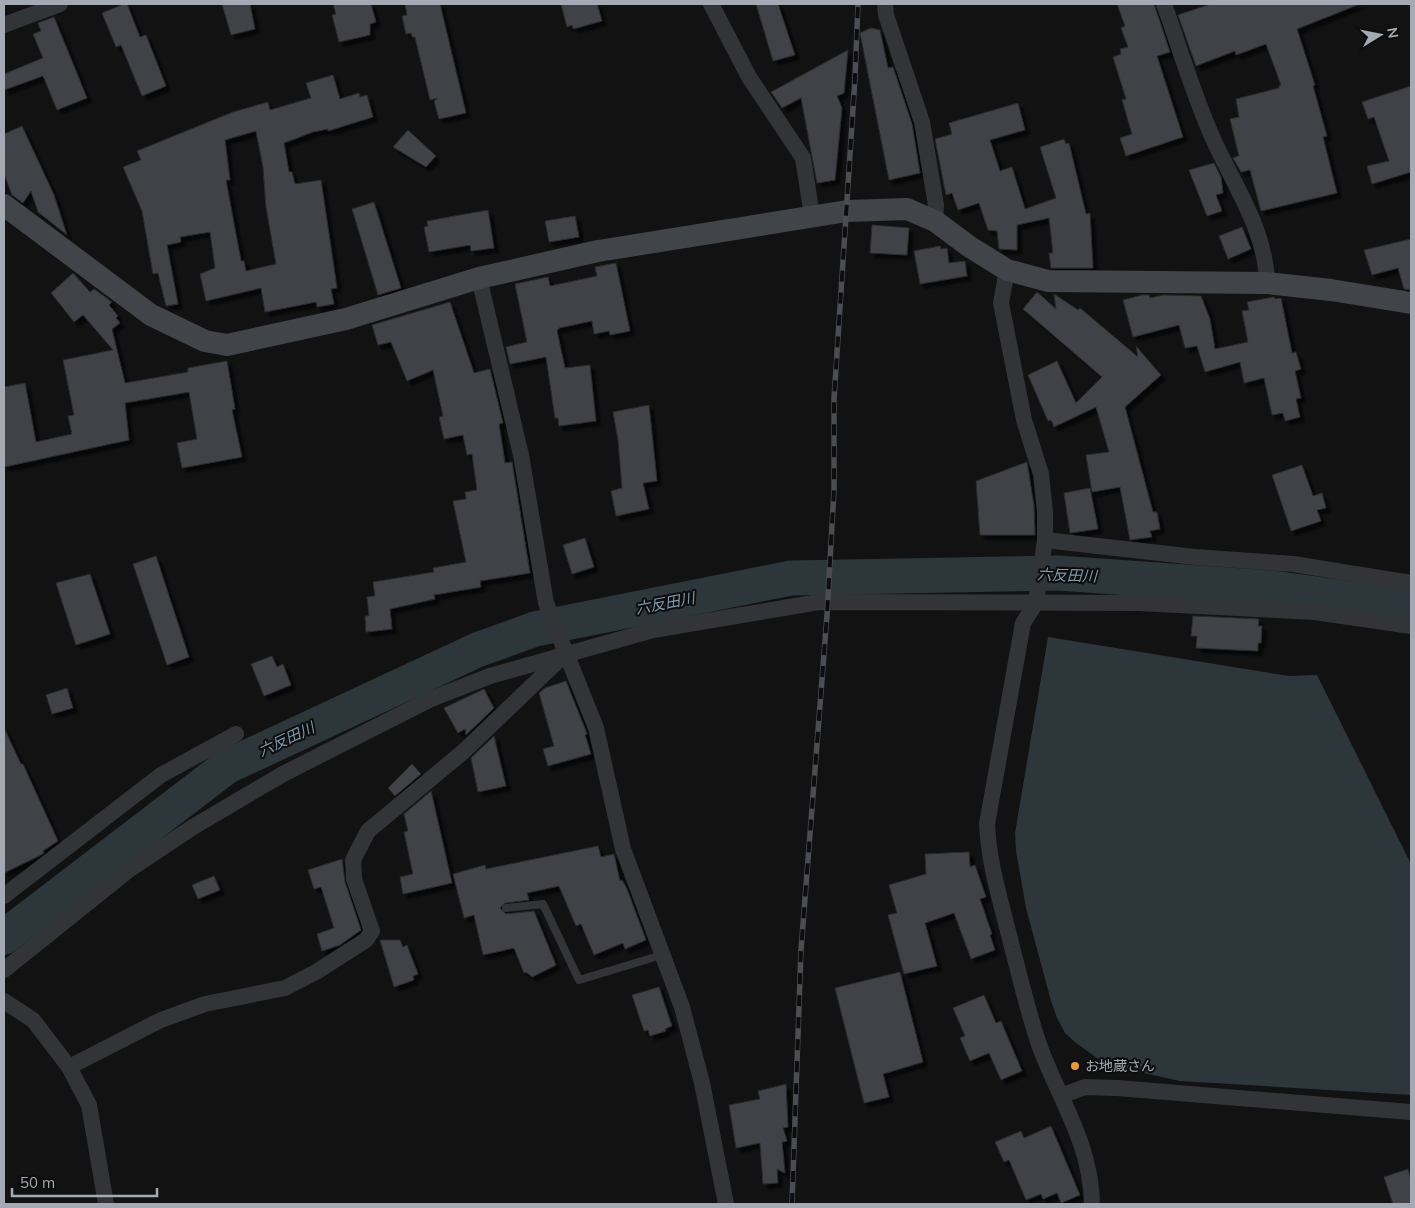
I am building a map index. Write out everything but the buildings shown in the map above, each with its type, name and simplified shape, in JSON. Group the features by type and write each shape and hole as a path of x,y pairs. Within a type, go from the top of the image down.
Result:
{"street":[{"path":"4,25 60,4"},
{"path":"710,4 749,77 803,158 812,216"},
{"path":"885,4 886,14 922,122 936,205 935,221"},
{"path":"1164,4 1213,139 1256,227 1267,266 1267,283"},
{"path":"4,205 151,315 204,341 227,345 346,319 480,278 598,251 847,211 907,209 935,221 970,247 1007,270 1048,281 1267,283 1331,290 1411,304"},
{"path":"1007,270 1001,302 1024,420 1041,474 1045,544 1037,598 1023,623 987,824 988,855 1032,1024 1042,1051 1063,1095 1087,1162 1092,1204"},
{"path":"480,278 520,456 546,603 565,655 577,677 596,728 623,850 682,1007 702,1083 726,1204"},
{"path":"1045,544 1293,564 1411,583"},
{"path":"4,970 130,869 193,827 283,774 431,699 490,676 653,630 819,602 1037,598 1307,612 1411,626"},
{"path":"69,1067 161,1020 205,1004 285,988 316,972 366,940 372,931 354,879 353,860 368,831 463,752 565,655"},
{"path":"4,896 161,775 236,734"},
{"path":"4,1001 33,1020 69,1067 89,1106 106,1204"},
{"path":"1063,1095 1085,1087 1117,1088 1411,1112"}],"lane":[{"path":"506,908 543,904 579,980 662,955"}],"shaded area":[{"path":"1048,637 1289,676 1317,675 1411,864 1411,1095 1180,1081 1107,1065 1065,1033 1051,1001 1026,908 1016,851 1015,833"}],"waterway":[{"name":"六反田川","path":"4,937 226,767 477,650 535,629 791,578 1058,573 1273,588 1411,607"}],"railway":[{"path":"792,1204 801,950 827,615 834,489 834,399 858,4"}],"place":[{"name":"お地蔵さん","path":"1075,1066"}]}
